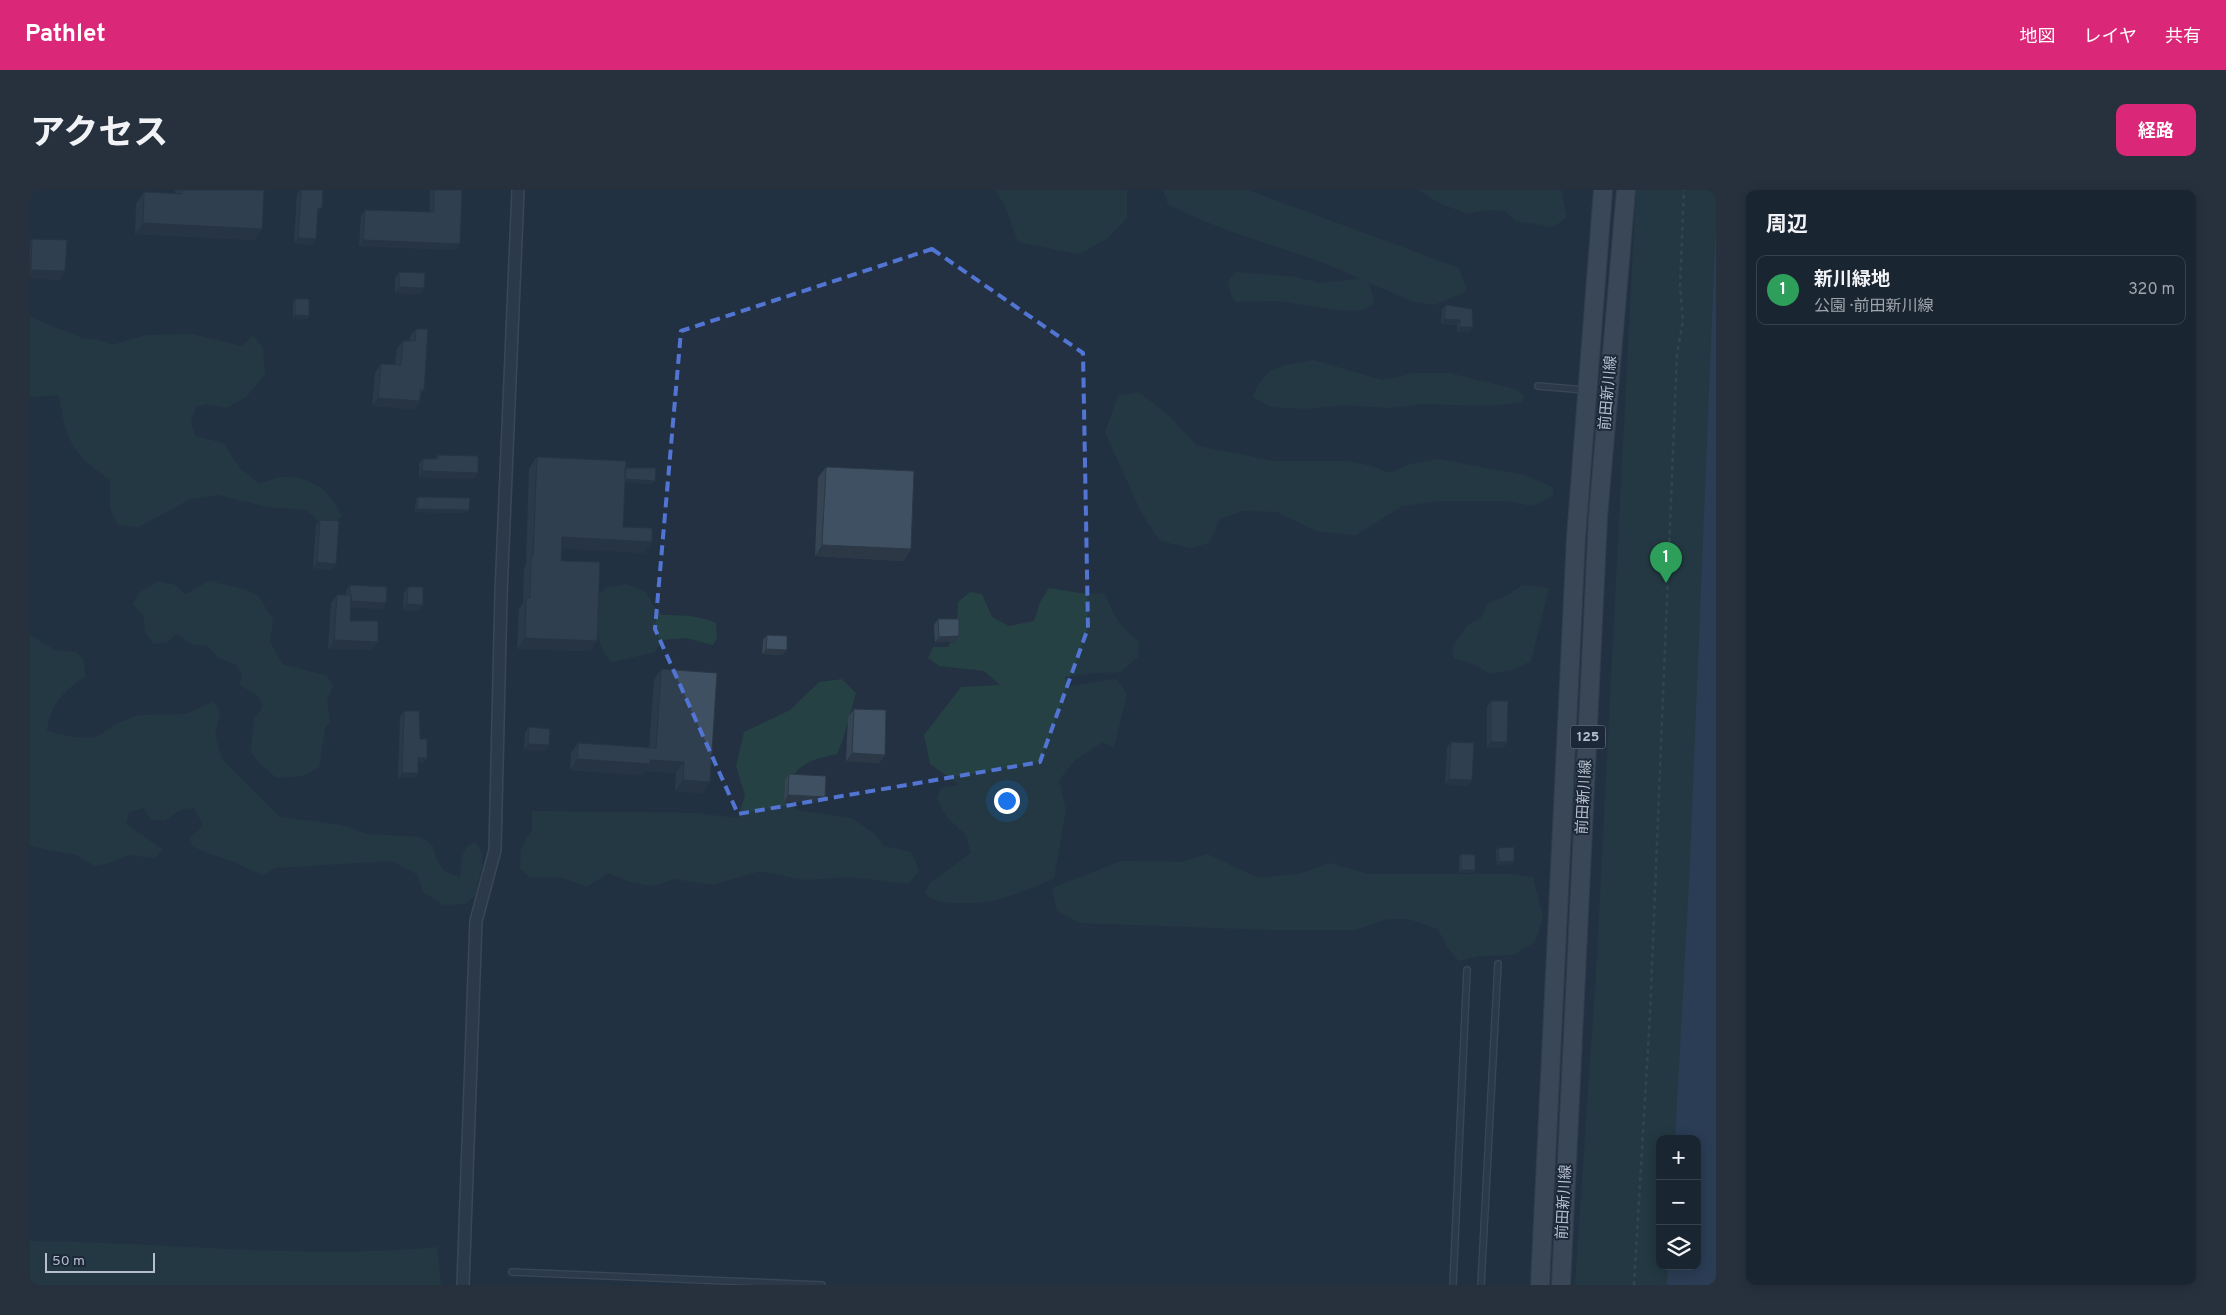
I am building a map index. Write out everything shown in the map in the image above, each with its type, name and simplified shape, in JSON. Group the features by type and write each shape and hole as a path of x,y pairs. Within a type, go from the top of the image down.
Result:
{"main road":[{"name":"前田新川線","path":"1540,1285 1576,538 1603,190"},
{"name":"前田新川線","path":"1561,1285 1598,517 1626,190"}],"street":[{"path":"463,1285 476,921 495,850 501,594 518,190"}],"lane":[{"path":"1538,386 1588,390"},
{"path":"1481,1285 1498,964"},
{"path":"1453,1285 1466,970"},
{"path":"512,1272 822,1285"}],"path":[{"path":"1634,1285 1650,1014 1677,354 1684,321 1680,286 1684,190"}],"highlighted area":[{"path":"932,249 1083,353 1088,628 1040,762 738,814 655,629 681,331"}],"green space":[{"path":"995,190 1127,190 1127,218 1108,238 1079,254 1018,242 1005,205"},
{"path":"1163,190 1248,190 1459,268 1467,291 1434,305 1412,301 1369,283 1373,303 1366,309 1356,310 1331,309 1280,301 1236,302 1231,295 1228,281 1236,272 1296,277 1320,283 1360,279 1336,268 1191,215 1168,204"},
{"path":"1419,190 1561,190 1567,217 1553,227 1516,221 1505,211 1488,210 1468,214 1439,203"},
{"path":"1636,190 1716,190 1716,1285 1575,1285 1596,975"},
{"path":"30,317 82,338 99,340 111,345 147,335 192,334 241,346 253,336 263,347 265,374 247,396 227,408 206,404 196,407 191,422 195,436 223,443 240,468 260,484 283,477 292,477 310,482 326,493 338,508 341,516 336,522 326,528 306,510 268,507 218,495 190,499 139,527 118,525 110,508 110,480 87,462 73,445 68,436 59,395 30,397"},
{"path":"1313,360 1382,380 1416,373 1449,373 1515,389 1524,396 1522,402 1490,406 1422,404 1388,408 1343,405 1304,409 1271,407 1253,397 1263,378 1269,372 1283,366"},
{"path":"1138,392 1166,413 1197,446 1275,461 1346,461 1372,466 1390,473 1410,464 1438,459 1524,475 1552,487 1554,495 1532,506 1506,501 1439,501 1402,506 1356,535 1316,531 1277,512 1242,511 1220,519 1209,543 1191,548 1160,541 1142,514 1105,432 1118,396"},
{"path":"158,581 175,585 186,594 209,581 247,590 258,596 273,619 270,642 282,664 327,676 333,685 327,701 330,722 325,728 319,767 304,776 277,778 261,765 251,752 254,719 263,707 259,697 240,685 242,676 237,665 218,658 208,646 191,644 177,634 167,642 154,644 145,633 144,616 133,604 139,593"},
{"path":"626,584 646,592 653,605 662,615 683,615 716,623 717,638 713,645 686,638 662,640 655,652 612,662 601,647 599,639 597,621 599,594 605,588"},
{"path":"1523,585 1549,588 1531,661 1514,669 1490,674 1474,664 1454,658 1452,648 1468,625 1481,618 1488,603 1504,597"},
{"path":"1049,588 1080,593 1105,594 1118,621 1139,641 1138,657 1120,672 1065,677 1069,686 1116,679 1127,693 1114,748 1103,742 1075,760 1059,780 1066,810 1054,878 1030,889 995,900 970,903 936,901 925,893 930,883 971,853 966,835 948,818 937,800 940,788 959,785 930,764 924,735 961,687 1000,685 984,671 939,666 928,658 933,647 948,647 957,628 958,602 970,592 982,594 992,617 1009,626 1034,621 1040,602"},
{"path":"30,635 55,650 76,652 84,660 85,677 70,687 54,707 48,722 47,731 73,737 95,738 118,723 139,715 186,714 213,702 220,712 215,736 222,759 280,817 341,825 368,834 421,837 433,846 436,859 443,870 460,878 464,852 471,844 476,842 482,853 482,867 475,896 465,904 444,905 423,892 417,874 391,861 275,868 263,875 192,846 190,838 203,825 194,808 179,810 165,821 151,820 144,808 129,812 126,824 162,849 155,858 128,855 110,863 95,866 76,855 30,846"},
{"path":"842,679 856,693 837,754 815,760 800,768 791,782 786,804 802,811 851,818 875,834 884,846 911,852 919,870 909,884 849,877 806,880 760,871 711,885 675,879 652,886 630,882 608,873 587,887 563,878 530,877 520,869 521,848 532,830 532,811 694,813 738,818 745,795 736,766 744,732 790,710 819,682"},
{"path":"1207,854 1258,878 1300,874 1329,863 1368,874 1510,874 1533,877 1543,917 1535,942 1513,955 1478,956 1459,961 1447,947 1438,929 1408,919 1388,919 1355,930 1269,930 1080,923 1057,911 1052,888 1121,861 1183,862"},
{"path":"30,1241 335,1252 437,1247 441,1285 30,1285"}],"water":[{"path":"1716,223 1716,1285 1667,1285 1668,1270 1701,1270 1701,1135 1675,1135 1689,885"}],"building":[{"path":"182,190 264,190 262,229 143,223 144,192 182,194"},
{"path":"301,190 323,190 322,208 318,208 316,239 298,238"},
{"path":"434,190 462,190 460,244 363,240 365,210 434,212"},
{"path":"32,239 67,240 65,271 31,270"},
{"path":"399,272 425,273 424,288 399,287"},
{"path":"295,299 309,299 309,316 295,315"},
{"path":"1446,305 1472,309 1473,327 1460,327 1460,320 1444,319"},
{"path":"416,329 428,329 424,390 420,390 420,401 378,398 381,364 401,365 403,341 415,341"},
{"path":"438,455 478,456 478,473 422,471 423,459 438,459"},
{"path":"537,457 626,461 623,527 652,528 652,542 562,537 561,561 600,562 597,641 525,638 526,598 530,598 531,557 533,557"},
{"path":"826,467 914,471 911,549 822,545"},
{"path":"625,468 656,468 655,481 625,479"},
{"path":"418,497 470,498 469,510 417,509"},
{"path":"320,520 339,521 336,564 317,562"},
{"path":"350,585 387,587 386,603 351,601"},
{"path":"408,587 423,587 423,605 407,604"},
{"path":"337,595 351,595 350,621 378,621 378,642 334,640"},
{"path":"938,619 959,619 959,636 939,637"},
{"path":"767,635 787,636 787,650 766,649"},
{"path":"661,669 717,673 710,782 683,780 684,762 650,760 650,764 577,759 578,743 656,748"},
{"path":"1491,701 1508,701 1507,742 1491,742"},
{"path":"854,709 886,710 885,755 852,753"},
{"path":"404,711 419,711 420,739 427,739 427,758 418,758 418,773 402,773"},
{"path":"529,727 550,729 549,745 528,744"},
{"path":"1451,742 1474,743 1472,780 1449,779"},
{"path":"789,774 826,776 825,797 788,795"},
{"path":"1514,847 1514,861 1499,862 1498,848"},
{"path":"1461,854 1475,855 1475,870 1461,870"}],"place":[{"name":"新川緑地","path":"1666,583"}]}
